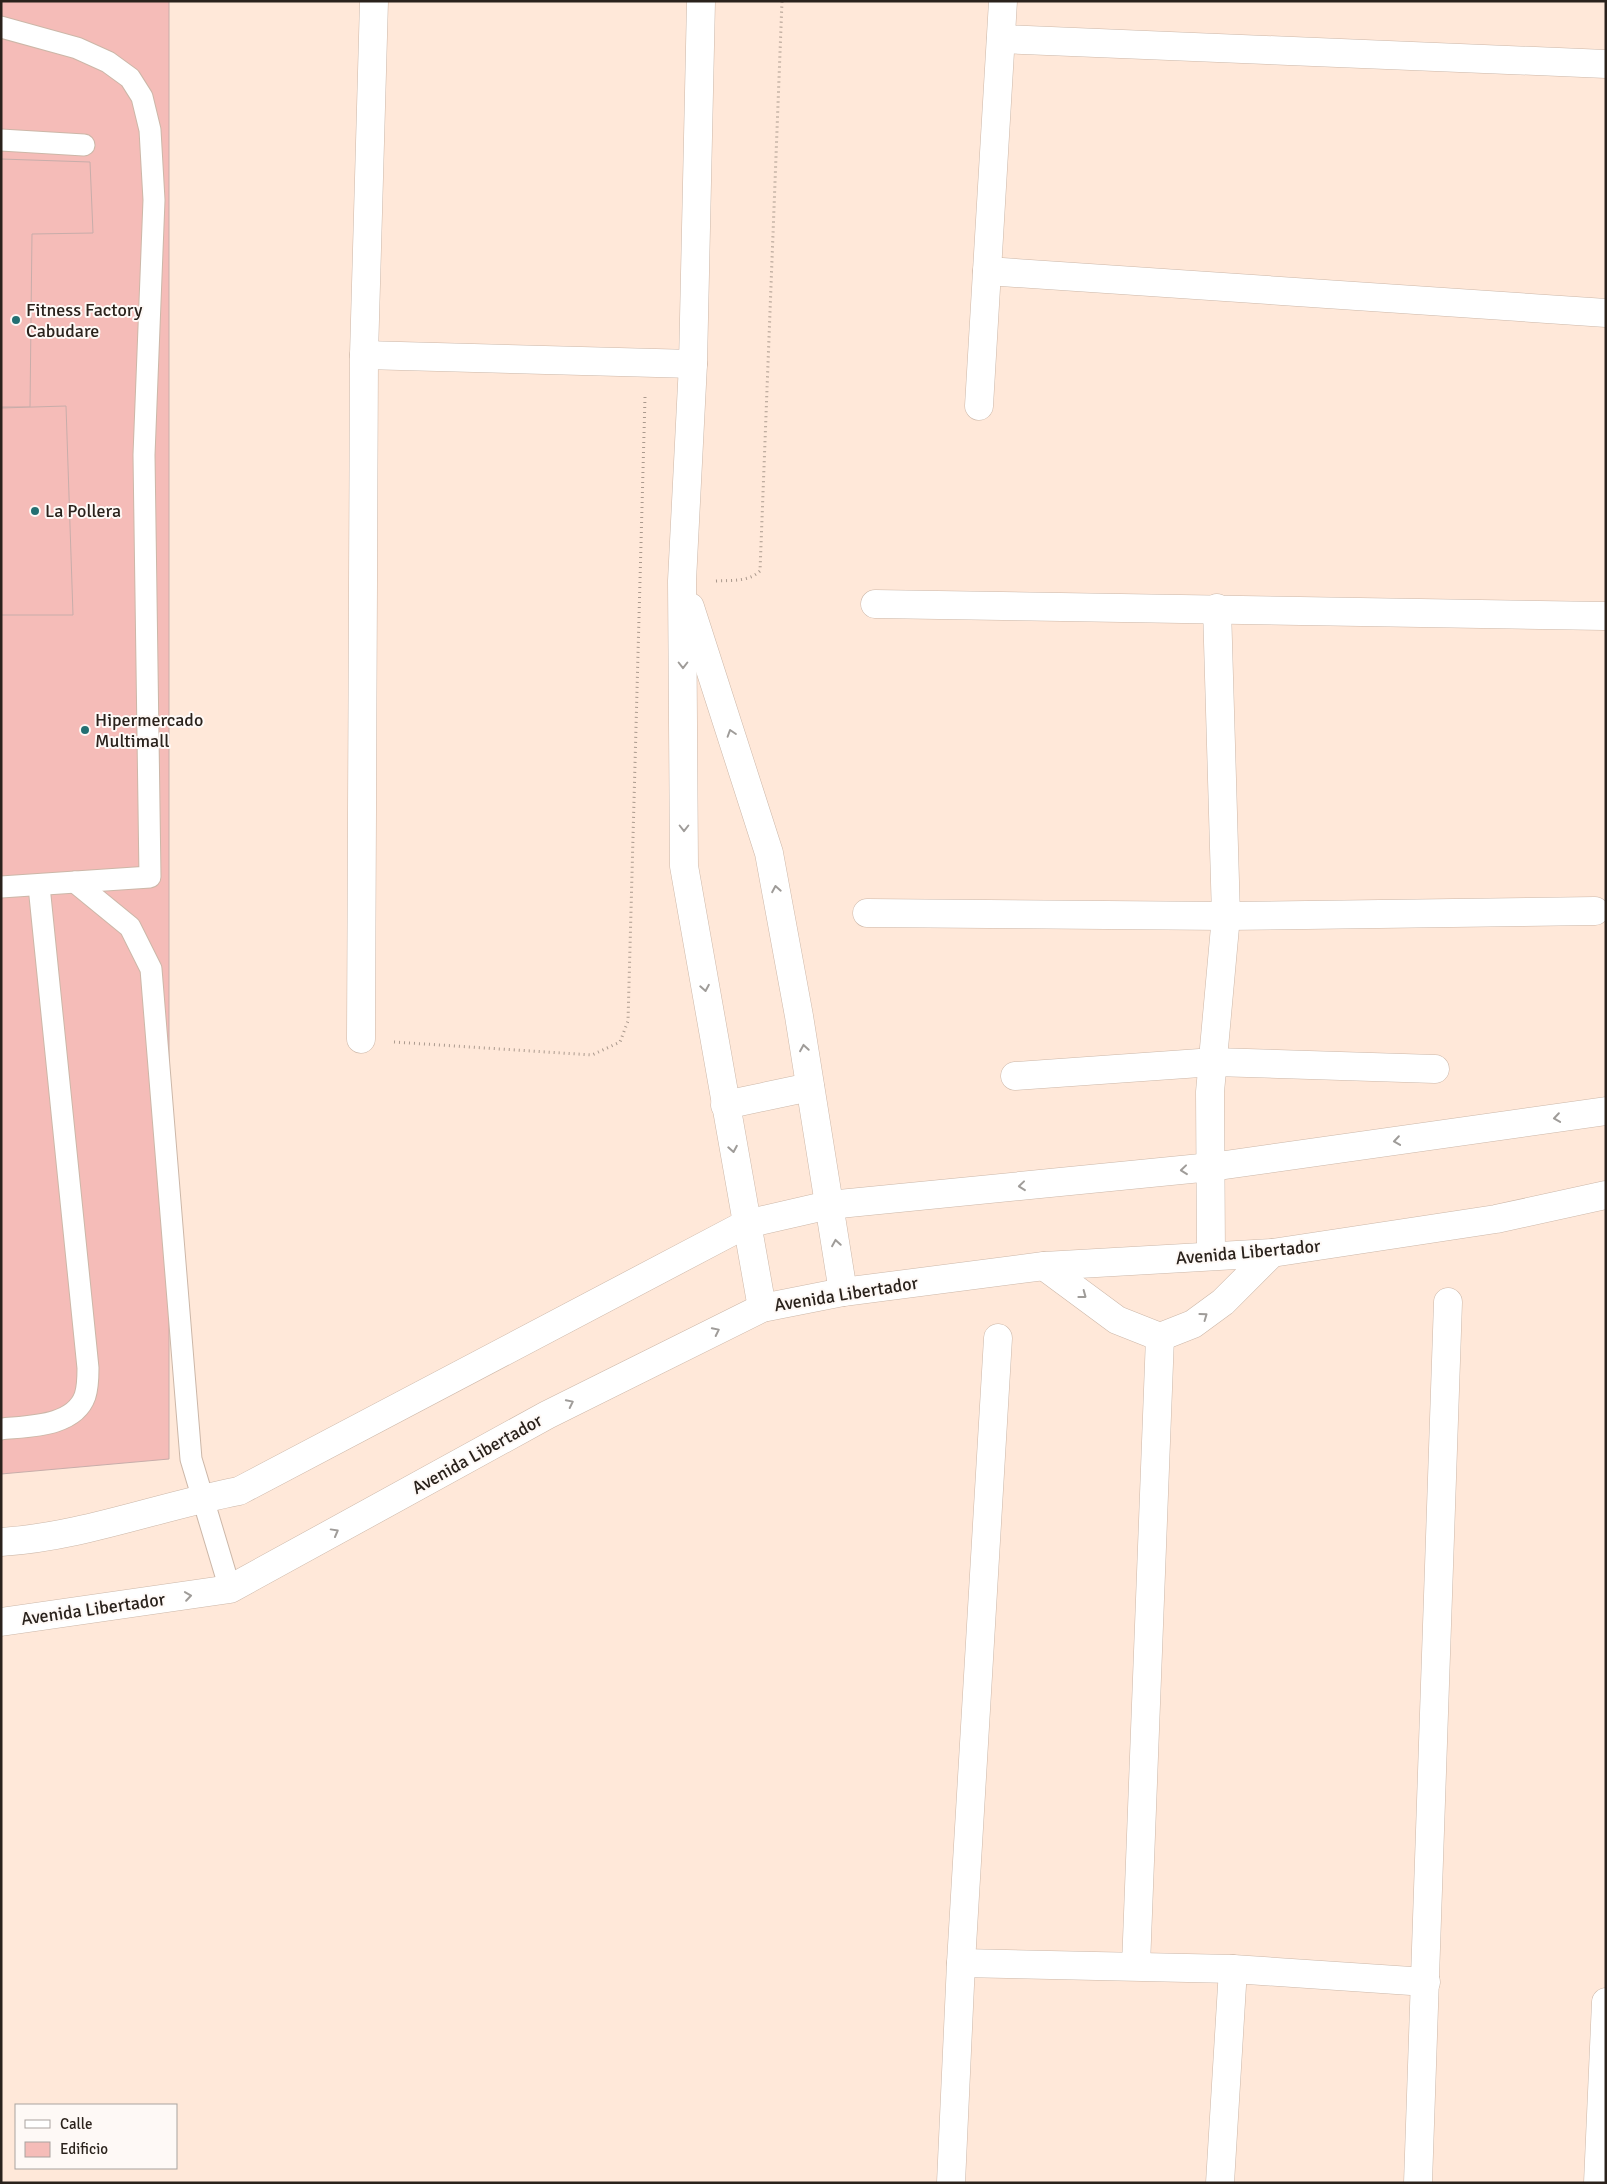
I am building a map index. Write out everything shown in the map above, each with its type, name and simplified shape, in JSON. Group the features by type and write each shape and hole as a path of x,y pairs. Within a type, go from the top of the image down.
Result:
{"street":[{"path":"361,1039 364,354 374,1"},
{"path":"701,1 693,364 682,582 684,866 762,1308"},
{"path":"979,406 1003,1"},
{"path":"1001,39 1606,64"},
{"path":"987,271 1606,314"},
{"path":"364,354 693,364"},
{"path":"682,582 769,853 810,1087 843,1292"},
{"path":"875,604 1217,608 1604,616"},
{"path":"1211,1256 1210,1092 1226,916 1217,608"},
{"path":"867,913 1226,916 1595,911"},
{"path":"1015,1076 1214,1062 1435,1068"},
{"path":"725,1105 810,1087"},
{"path":"1,1542 38,1540 202,1498 239,1491 746,1224 829,1205 1211,1167 1606,1111"},
{"name":"Avenida Libertador","path":"1,1622 230,1589 547,1415 762,1308 843,1292 1044,1266 1272,1253 1496,1218 1606,1196"},
{"path":"1044,1266 1117,1320 1160,1338 1193,1324 1223,1302 1272,1253"},
{"path":"1418,2183 1448,1302"},
{"path":"951,2183 961,1963 998,1338"},
{"path":"1136,1966 1160,1338"},
{"path":"961,1963 1233,1968 1426,1982"},
{"path":"1220,2183 1233,1968"},
{"path":"1598,2183 1606,2002"}],"lane":[{"path":"1,27 77,48 108,62 130,78 142,97 150,130 154,200 144,455 150,877 39,886 1,887"},
{"path":"1,140 84,145"},
{"path":"75,882 130,927 151,969 191,1459 230,1589"},
{"path":"1,1429 46,1424 66,1416 78,1408 85,1396 88,1374 39,886"}],"path":[{"path":"682,582 745,580 754,577 760,570 782,1"},
{"path":"361,1039 592,1055 620,1042 628,1021 645,362"}],"building":[{"name":"Hipermercado Multimall","path":"1,1 169,1 169,1459 1,1474"},
{"name":"Fitness Factory Cabudare","path":"1,159 90,162 93,233 32,234 30,407 1,407"},
{"name":"La Pollera","path":"66,406 73,615 1,615 1,408"}],"place":[{"name":"Fitness Factory Cabudare","path":"16,320"},
{"name":"La Pollera","path":"35,511"},
{"name":"Hipermercado Multimall","path":"85,730"}]}
